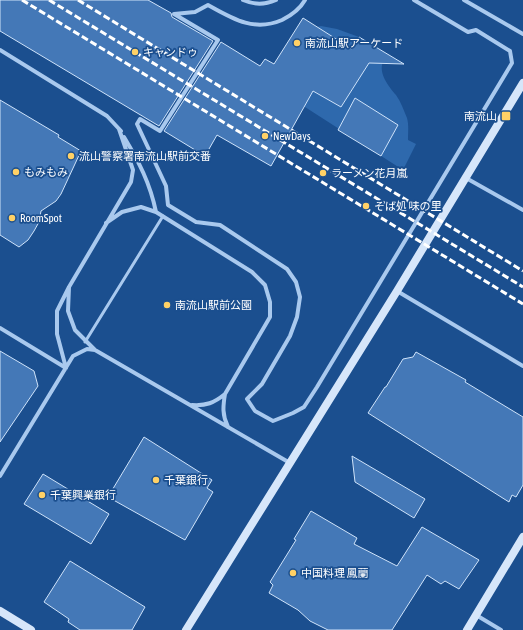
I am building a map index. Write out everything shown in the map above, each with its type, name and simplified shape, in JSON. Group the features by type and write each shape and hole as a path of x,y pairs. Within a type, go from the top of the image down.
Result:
{"street":[{"path":"243,0 254,4 265,4 276,0"},
{"path":"305,0 301,7 289,16 265,25 255,26 230,18 208,5 195,12 174,14 218,40 160,131 140,119 137,124 166,186 168,205 196,222 220,225 287,269 296,282 300,297 297,317 290,336 262,384 247,399 255,411 273,421 304,407 512,63 510,51 476,30 468,32 414,0"},
{"path":"464,0 523,34"},
{"path":"0,50 107,116 119,129 146,175 156,212"},
{"path":"186,630 398,291 523,83"},
{"path":"66,368 57,334 57,311 69,287 131,182 133,170 119,129"},
{"path":"466,178 523,210"},
{"path":"106,223 122,212 141,207 156,212 252,272 265,285 270,302 270,317 225,394 216,402 204,406 190,405"},
{"path":"69,287 68,311 75,330 96,350 290,463"},
{"path":"398,291 523,366"},
{"path":"0,328 66,368"},
{"path":"0,476 74,356 87,349 96,350"},
{"path":"225,394 223,408 224,419 228,427"},
{"path":"467,630 523,536"},
{"path":"0,611 31,630"},
{"path":"476,615 501,630"}],"lane":[{"path":"86,342 163,216"}],"shaded area":[{"path":"321,26 337,29 359,37 352,49 317,27"},
{"path":"370,61 383,62 383,75 387,84 396,95 407,118 408,140 416,144 403,170 277,89 285,75 341,107"}],"building":[{"path":"0,0 148,0 171,13 172,17 213,41 159,126 0,31"},
{"path":"303,18 352,49 359,37 404,64 369,63 341,107 313,91 271,166 217,135 205,156 164,131 221,42 260,66 265,59 274,64"},
{"path":"355,98 398,125 381,156 338,130"},
{"path":"0,100 59,135 58,137 81,151 61,194 56,201 41,211 39,222 34,231 28,240 19,247 0,235"},
{"path":"0,351 34,371 38,386 0,442"},
{"path":"416,352 466,380 465,382 523,417 523,485 516,497 512,495 509,502 368,413 403,359 413,357"},
{"path":"144,437 212,480 207,488 213,492 185,540 108,497"},
{"path":"352,456 425,499 414,518 355,482"},
{"path":"43,474 109,514 91,544 24,504"},
{"path":"311,511 357,538 354,544 397,566 422,527 479,560 459,589 445,581 441,584 427,575 392,630 328,630 310,621 298,610 269,593 273,585 270,582 296,540 294,539"},
{"path":"70,561 145,607 132,630 80,630 68,622 69,619 44,602"}],"railway":[{"path":"22,0 523,304"},
{"path":"49,0 523,287"},
{"path":"78,0 523,271"}],"place":[{"name":"南流山駅アーケード","path":"297,43"},
{"name":"キャンドゥ","path":"135,52"},
{"name":"南流山","path":"506,116"},
{"name":"NewDays","path":"265,136"},
{"name":"流山警察署南流山駅前交番","path":"71,156"},
{"name":"もみもみ","path":"16,172"},
{"name":"ラーメン花月嵐","path":"323,173"},
{"name":"そば処 味の里","path":"366,206"},
{"name":"RoomSpot","path":"12,218"},
{"name":"南流山駅前公園","path":"167,305"},
{"name":"千葉銀行","path":"156,480"},
{"name":"千葉興業銀行","path":"42,495"},
{"name":"中国料理 鳳蘭","path":"293,573"}]}
